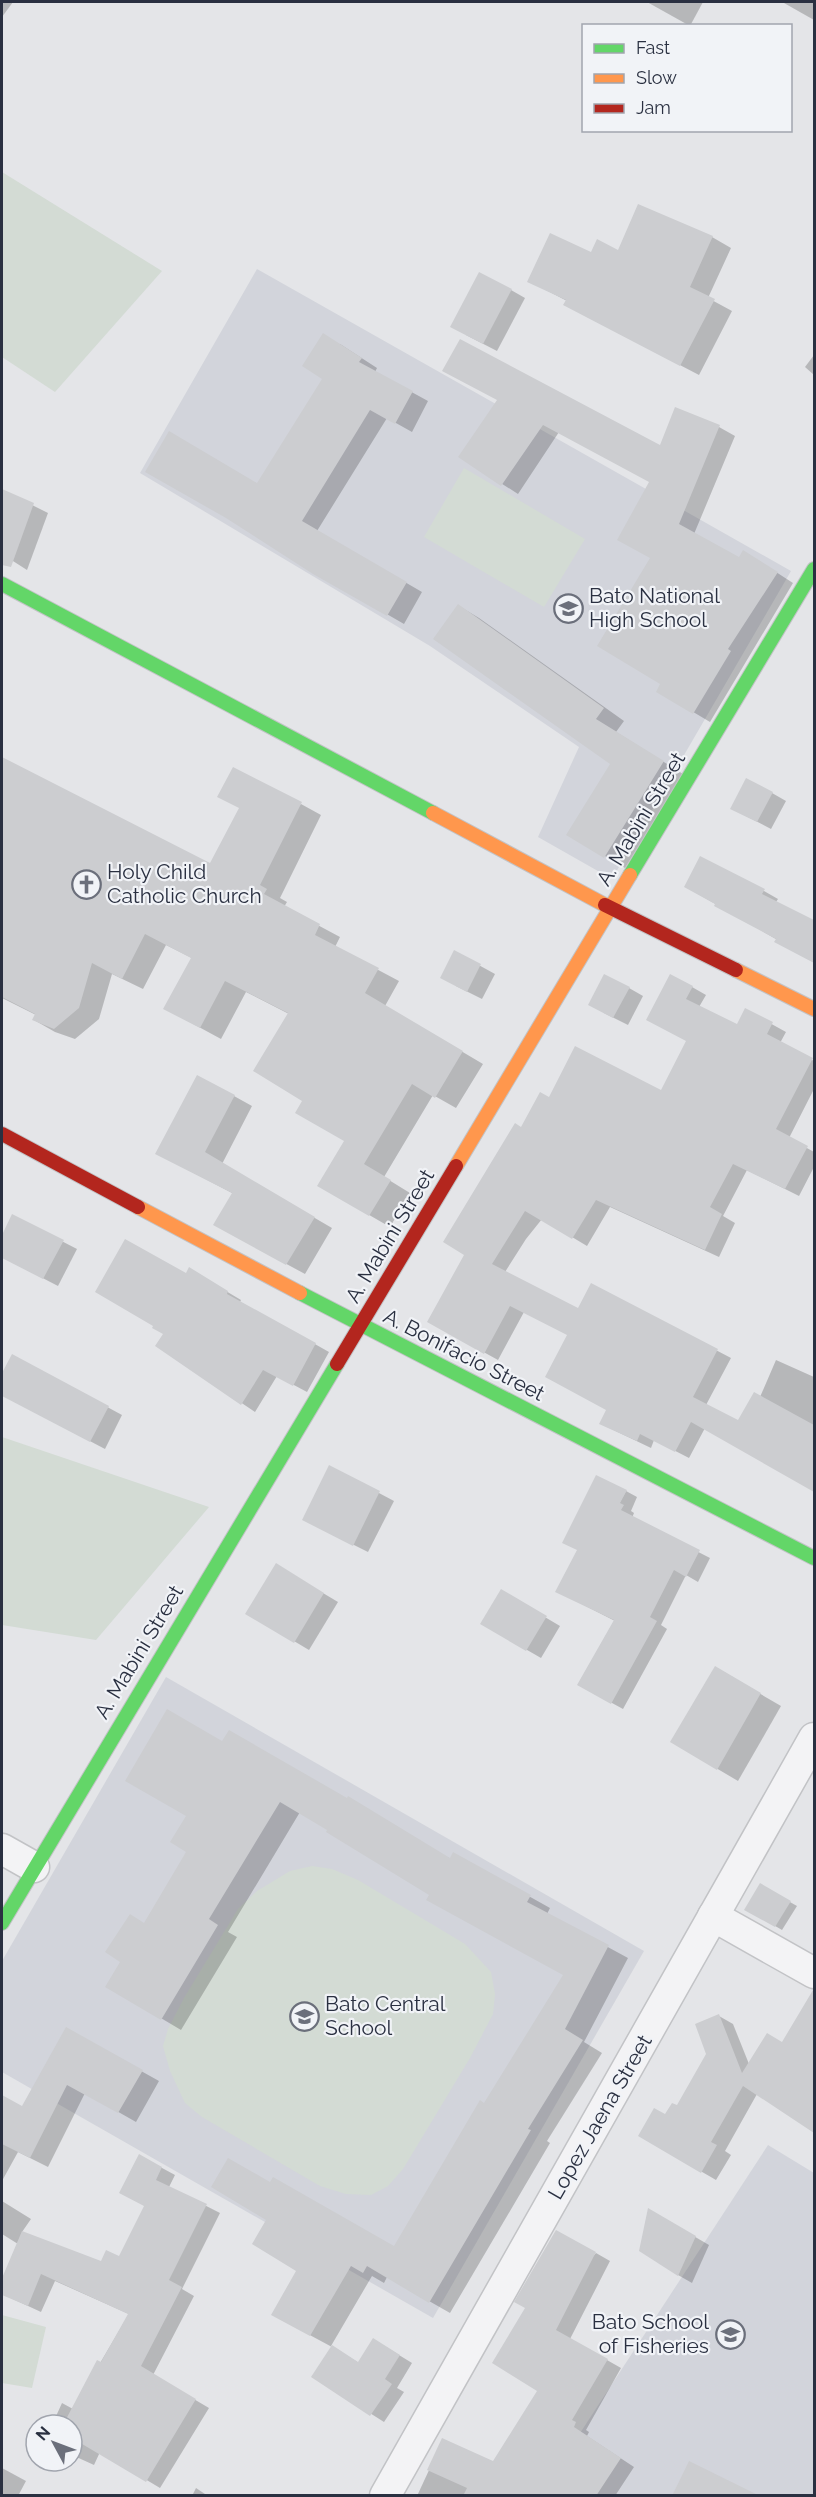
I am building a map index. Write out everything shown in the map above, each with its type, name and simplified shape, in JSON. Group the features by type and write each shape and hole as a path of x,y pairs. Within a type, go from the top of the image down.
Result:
{"street":[{"name":"A. Mabini Street","path":"2,1923 814,570"},
{"path":"2,584 612,908 814,1009"},
{"name":"A. Bonifacio Street","path":"2,1134 361,1326 814,1558"},
{"name":"Lopez Jaena Street","path":"385,2496 814,1738"},
{"path":"2,1849 34,1867"},
{"path":"713,1916 814,1973"}],"shaded area":[{"path":"2,172 162,271 55,392 2,357"},
{"name":"Bato National High School","path":"257,269 791,571 612,879 538,837 579,747 430,646 140,473"},
{"path":"464,468 585,539 544,607 424,537"},
{"path":"2,1437 209,1507 96,1640 2,1625"},
{"name":"Bato Central School","path":"166,1677 644,1951 433,2318 2,2072 2,1961"},
{"path":"312,1866 332,1869 358,1880 465,1944 491,1972 495,1994 493,2014 470,2058 403,2169 388,2186 371,2195 346,2194 320,2186 202,2117 185,2103 170,2071 163,2046 168,2029 184,1998 238,1909 257,1891 290,1871"},
{"name":"Bato School of Fisheries","path":"768,2145 814,2173 814,2495 539,2496"},
{"path":"2,2315 46,2327 32,2388 2,2383"}],"building":[{"path":"638,204 713,236 690,287 715,299 680,366 563,305 566,300 527,282 550,233 591,252 597,239 618,250"},
{"path":"479,272 512,289 483,344 450,327"},
{"path":"323,333 362,358 359,362 413,391 395,424 370,410 302,521 407,582 387,616 313,574 226,518 145,472 169,431 257,483 322,379 302,366"},
{"path":"460,339 660,445 675,407 720,425 679,524 739,557 743,550 778,572 728,649 731,651 693,714 656,692 660,684 597,646 650,558 617,540 649,482 543,425 501,486 458,457 497,400 442,371"},
{"path":"2,489 34,503 11,567 2,565"},
{"path":"458,604 604,708 596,719 664,761 604,858 566,835 610,764 433,639"},
{"path":"2,757 210,863 239,808 217,797 233,767 302,802 260,885 267,889 264,894 320,924 315,935 379,968 365,993 463,1051 435,1098 412,1084 364,1164 391,1180 369,1216 317,1186 344,1141 295,1113 302,1101 253,1071 288,1013 225,981 200,1028 163,1009 191,958 145,934 122,979 92,963 79,1008 54,1029 32,1020 35,1014 2,997"},
{"path":"746,778 773,792 757,822 730,809"},
{"path":"700,856 765,889 762,894 814,920 814,963 774,942 776,939 684,887"},
{"path":"454,950 481,964 467,992 440,978"},
{"path":"604,974 630,987 613,1018 588,1005"},
{"path":"670,974 693,986 686,999 737,1024 745,1008 773,1022 767,1034 813,1058 776,1129 808,1146 785,1189 733,1164 710,1207 722,1214 705,1250 596,1200 572,1239 525,1211 492,1264 578,1308 591,1283 718,1349 693,1397 738,1420 754,1392 814,1425 814,1492 691,1422 675,1452 640,1434 637,1441 599,1424 606,1410 545,1377 567,1335 510,1306 484,1354 427,1322 464,1255 443,1242 515,1123 521,1127 540,1092 549,1097 575,1046 661,1090 686,1041 646,1020"},
{"path":"197,1075 235,1095 205,1152 315,1217 286,1265 213,1225 232,1193 155,1154"},
{"path":"12,1214 64,1240 43,1279 2,1258 2,1235"},
{"path":"125,1239 186,1273 189,1267 228,1291 227,1294 316,1343 293,1386 263,1370 241,1405 155,1346 163,1334 95,1292"},
{"path":"12,1354 109,1406 90,1442 2,1396 2,1373"},
{"path":"329,1465 380,1491 353,1546 302,1520"},
{"path":"596,1475 627,1490 620,1503 624,1505 621,1510 700,1550 686,1577 674,1570 650,1617 657,1621 611,1704 577,1685 614,1620 555,1592 577,1550 562,1543"},
{"path":"276,1563 324,1593 294,1643 245,1614"},
{"path":"501,1589 547,1616 526,1651 480,1624"},
{"path":"715,1666 761,1693 717,1770 670,1742"},
{"path":"167,1709 222,1741 229,1730 347,1798 348,1796 450,1858 453,1852 531,1895 527,1902 609,1945 565,2029 583,2040 528,2129 531,2130 429,2303 367,2266 363,2273 351,2266 310,2336 271,2315 296,2271 252,2244 266,2220 211,2187 228,2158 270,2182 273,2177 394,2246 480,2100 484,2103 563,1975 426,1900 429,1895 280,1802 209,1919 218,1925 161,2020 105,1987 120,1962 105,1952 130,1914 144,1923 186,1852 170,1842 186,1816 125,1781"},
{"path":"760,1883 791,1901 775,1927 744,1910"},
{"path":"813,1990 814,2133 743,2086 711,2142 717,2145 701,2173 638,2136 654,2108 665,2114 672,2103 677,2105 706,2054 695,2024 719,2014 742,2073 767,2033 782,2042"},
{"path":"66,2027 143,2070 118,2113 67,2085 30,2158 2,2144 2,2095 22,2106"},
{"path":"139,2154 162,2167 156,2180 207,2204 169,2280 182,2287 141,2366 196,2399 146,2482 84,2445 84,2413 69,2413 97,2360 101,2362 128,2314 41,2274 28,2306 2,2295 2,2278 22,2231 101,2261 106,2250 119,2256 144,2206 119,2193"},
{"path":"648,2208 696,2236 678,2276 639,2251"},
{"path":"556,2230 596,2252 556,2330 608,2359 572,2420 576,2422 574,2427 621,2458 596,2496 463,2496 467,2488 427,2470 442,2438 493,2461 537,2391 492,2363 525,2308 514,2302"},
{"path":"373,2338 400,2355 385,2379 392,2384 370,2416 311,2377 332,2345 358,2362"},
{"path":"689,2461 760,2496 672,2496"}],"traffic: fast":[{"path":"630,875 814,569"},
{"path":"2,584 433,813"},
{"path":"300,1293 814,1558"},
{"path":"2,1923 337,1364"}],"traffic: slow":[{"path":"433,813 605,905"},
{"path":"456,1166 630,875"},
{"path":"736,970 814,1009"},
{"path":"138,1207 300,1293"}],"traffic: jam":[{"path":"605,905 736,970"},
{"path":"2,1134 138,1207"},
{"path":"337,1364 456,1166"}],"place":[{"name":"Bato National High School","path":"568,608"},
{"name":"Holy Child Catholic Church","path":"86,884"},
{"name":"Bato Central School","path":"304,2016"},
{"name":"Bato School of Fisheries","path":"730,2334"}]}
